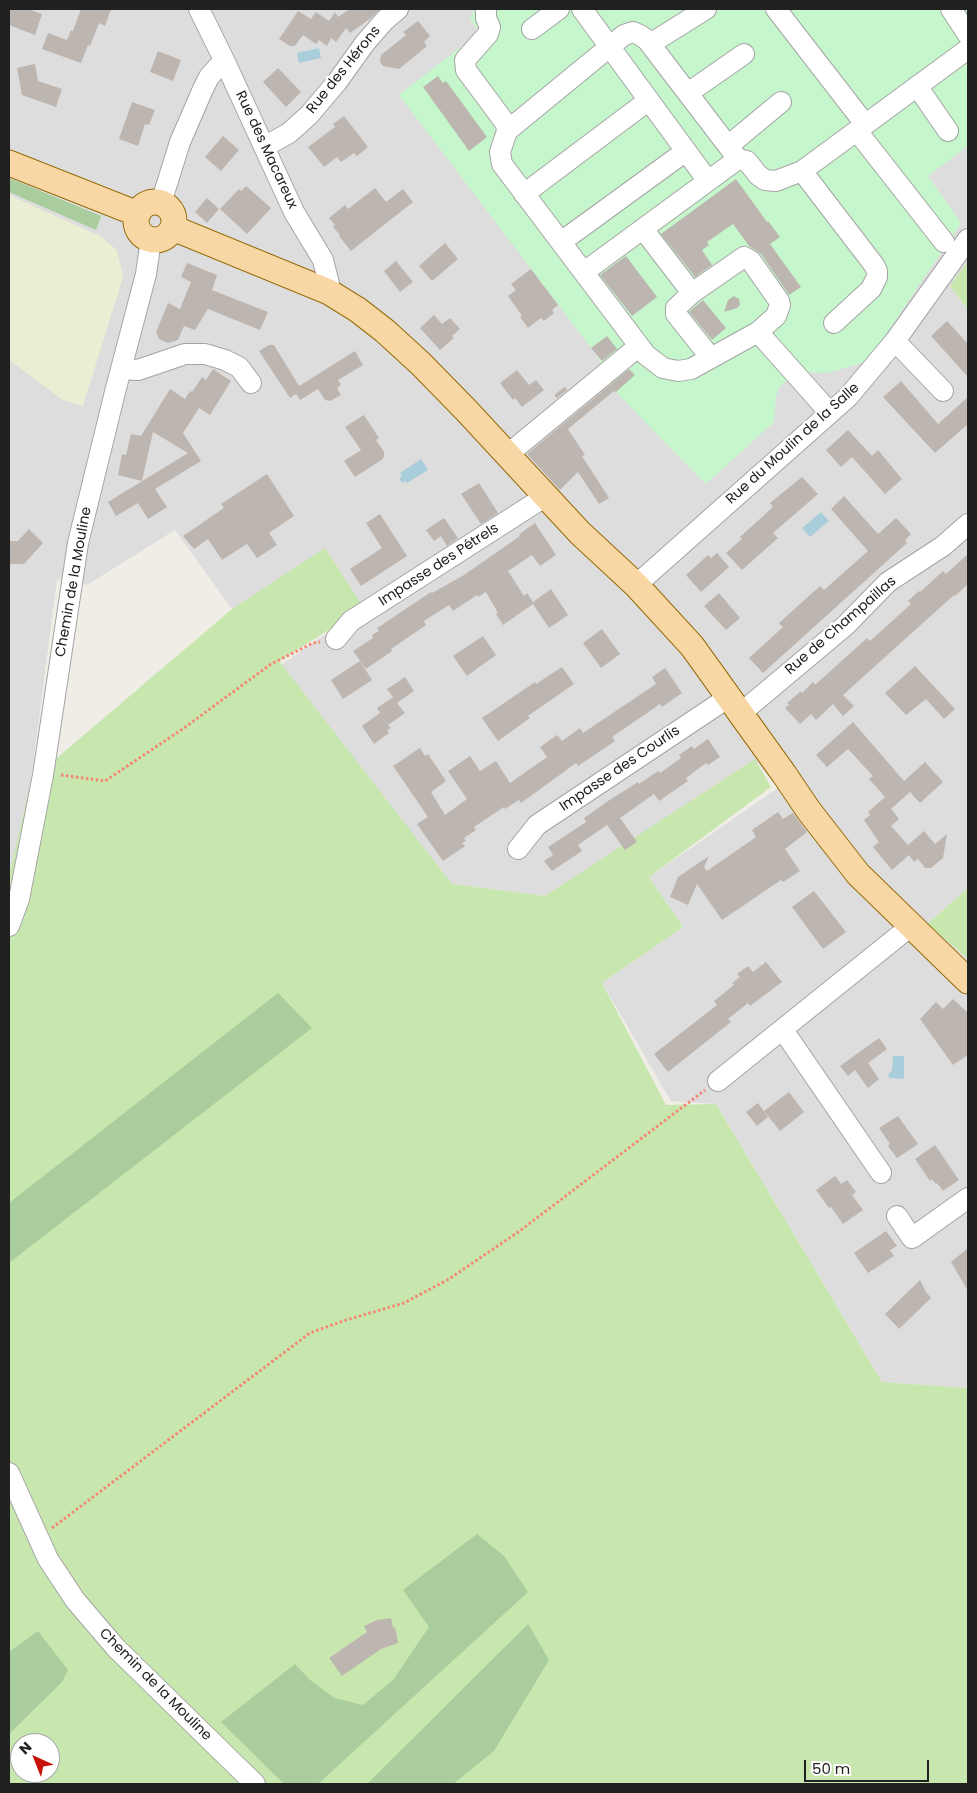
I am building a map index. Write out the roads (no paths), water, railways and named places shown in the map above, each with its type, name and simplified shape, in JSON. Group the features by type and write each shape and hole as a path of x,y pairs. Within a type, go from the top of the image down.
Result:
{"main road":[{"path":"9,163 138,214"},
{"path":"162,234 174,222 171,211 161,204 150,203 141,209 136,220 138,230 142,235 162,234 329,292 358,310 385,331 459,403 580,533 636,585 692,646 829,838 858,874 968,980"}],"street":[{"name":"Rue des Hérons","path":"264,147 289,133 308,115 337,82 365,42 398,9"},
{"path":"486,9 486,18 490,27 488,34 465,60 466,70 506,124 507,131 500,152 502,164 639,346 654,362 663,368 678,371 691,369 711,358 758,332 776,316 780,305 768,285 746,257 741,258 677,306 675,312 711,358"},
{"path":"532,29 559,9"},
{"path":"650,44 706,9"},
{"path":"776,9 944,242"},
{"name":"Rue des Macareux","path":"202,10 294,212 323,260 329,292"},
{"path":"585,10 708,181"},
{"path":"507,131 624,35 632,32 640,35 650,44 733,152 747,161 758,175 765,180 776,181 802,171 968,49"},
{"path":"688,93 744,54"},
{"path":"161,204 180,142 203,89 209,76 226,62"},
{"path":"917,86 948,131"},
{"path":"524,194 649,100"},
{"path":"584,272 708,181 781,102"},
{"path":"561,242 686,151"},
{"path":"802,171 874,265 876,271 877,277 871,289 834,323"},
{"path":"643,229 692,293"},
{"name":"Chemin de la Mouline","path":"9,926 21,890 43,775 78,543 146,274 162,234"},
{"name":"Rue du Moulin de la Salle","path":"636,585 830,414 873,369 968,239"},
{"path":"758,332 830,414"},
{"path":"895,341 943,391"},
{"path":"506,455 639,346"},
{"path":"121,369 138,370 185,354 205,354 225,360 239,367 251,383"},
{"name":"Impasse des Pétrels","path":"336,639 351,622 546,496"},
{"name":"Rue de Champaillas","path":"735,705 846,625 888,582 943,546 968,524"},
{"name":"Impasse des Courlis","path":"518,849 537,825 735,705"},
{"path":"718,1081 911,926"},
{"path":"783,1030 881,1173"},
{"path":"897,1216 912,1238 968,1198"},
{"name":"Chemin de la Mouline","path":"9,1473 48,1559 75,1600 116,1648 255,1784"}],"water":[{"path":"319,48 321,58 299,63 297,53"},
{"path":"421,459 428,470 407,483 405,481 402,483 399,478 402,476 400,473"},
{"path":"821,512 829,521 810,537 802,528"},
{"path":"893,1056 904,1056 904,1079 889,1078 888,1074 892,1071"}]}
